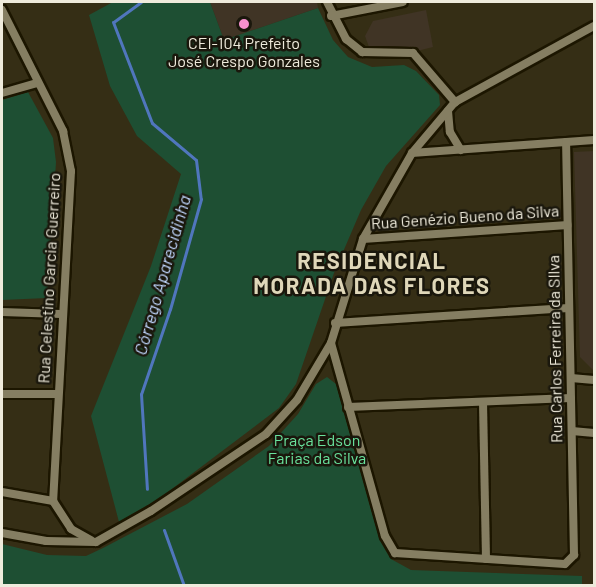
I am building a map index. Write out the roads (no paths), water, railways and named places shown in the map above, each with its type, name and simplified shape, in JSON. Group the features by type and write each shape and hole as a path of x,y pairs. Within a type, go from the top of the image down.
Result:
{"street":[{"path":"327,2 331,16 346,39 362,52 413,53 455,102"},
{"path":"331,16 403,2"},
{"name":"Rua Celestino Garcia Guerreiro","path":"2,10 63,131 71,171 61,314 53,501"},
{"path":"2,533 46,541 96,542 151,511 266,434 297,400 331,344 335,323 363,239 412,153 455,102 594,26"},
{"path":"2,93 38,83"},
{"path":"448,111 450,132 461,150"},
{"path":"412,153 594,140"},
{"name":"Rua Carlos Ferreira da SIlva","path":"486,559 565,564 574,555 566,142"},
{"name":"Rua Genézio Bueno da Silva","path":"363,239 568,225"},
{"path":"335,323 569,308"},
{"path":"2,312 61,314"},
{"path":"331,344 385,536 395,553 486,559 483,402"},
{"path":"571,378 594,380"},
{"path":"2,394 58,394"},
{"path":"348,407 571,398"},
{"path":"572,431 594,433"},
{"path":"2,492 53,501 71,529 96,542"}],"waterway":[{"name":"Córrego Aparecidinha","path":"141,2 113,22 152,123 196,160 201,199 170,309 141,394 147,489"},
{"name":"Córrego Aparecidinha","path":"164,530 184,586"}],"place":[{"name":"CEI-104 Prefeito José Crespo Gonzales","path":"244,24"}],"district":[{"name":"RESIDENCIAL MORADA DAS FLORES","path":"372,272"}],"park label":[{"name":"Praça Edson Farias da Silva","path":"317,449"}]}
